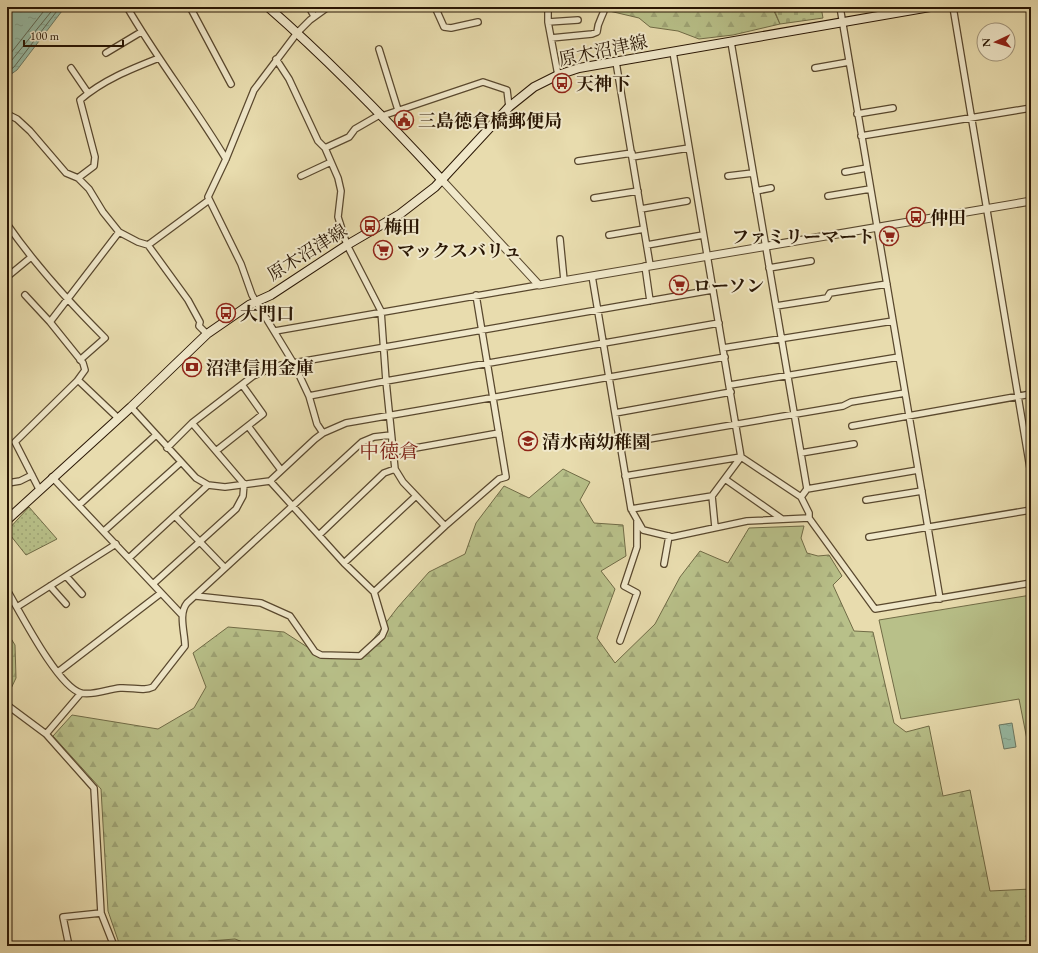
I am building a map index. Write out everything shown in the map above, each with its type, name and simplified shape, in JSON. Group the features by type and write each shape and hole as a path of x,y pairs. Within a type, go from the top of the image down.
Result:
{"main road":[{"path":"268,7 330,62 382,115 442,180"},
{"name":"原木沼津線","path":"7,520 52,477 131,407 207,334 256,301 271,295 348,245 400,214 442,180 509,107 534,87 558,75 579,68 930,7"}],"street":[{"path":"127,7 141,32 203,121 226,159"},
{"path":"190,7 231,84"},
{"path":"309,7 314,16"},
{"path":"323,433 317,424 309,396 294,364 256,301 241,264 208,197 226,159 254,90 297,32 314,16 328,7"},
{"path":"435,7 444,27 451,28 478,22"},
{"path":"548,7 548,22 558,75"},
{"path":"551,38 592,34 597,32 598,22 604,13 605,7"},
{"path":"840,7 940,599"},
{"path":"953,7 1031,474"},
{"path":"548,22 578,20"},
{"path":"106,53 141,32"},
{"path":"731,42 807,489"},
{"path":"379,49 398,110"},
{"path":"631,509 712,496 741,457 725,357 706,256 674,52"},
{"path":"78,178 94,166 95,157 80,100 88,93 111,80 159,58"},
{"path":"276,59 289,79 318,141 324,148 331,162 340,187 338,217 348,245 381,311 395,469 403,482 445,526"},
{"path":"616,62 647,245 650,301"},
{"path":"814,68 849,62"},
{"path":"71,68 88,93"},
{"path":"324,148 349,137 355,129 382,115 483,82 507,90 509,107"},
{"path":"857,114 893,108"},
{"path":"862,136 1031,108"},
{"path":"7,114 17,119 30,131 66,173 78,178 89,189 103,212 120,232 138,242 148,245 188,300 200,322 199,326 207,334"},
{"path":"578,161 689,148"},
{"path":"301,176 331,162"},
{"path":"845,172 867,168"},
{"path":"728,176 753,173"},
{"path":"442,180 539,285"},
{"path":"756,191 771,188"},
{"path":"828,196 870,190"},
{"path":"594,198 638,191"},
{"path":"148,245 209,200"},
{"path":"641,209 687,201"},
{"path":"275,331 381,311 476,296 648,265 1031,201"},
{"path":"7,224 30,258 66,300 105,338 80,360"},
{"path":"609,235 644,229"},
{"path":"50,322 120,232"},
{"path":"647,245 703,234"},
{"path":"560,239 564,280"},
{"path":"7,277 30,258"},
{"path":"769,268 811,261"},
{"path":"592,276 631,509 643,530 669,536 747,521 809,518"},
{"path":"776,306 827,298 830,293 886,284"},
{"path":"167,448 192,423 243,386 260,371 276,366 712,290"},
{"path":"25,295 50,322 80,360 85,370 78,380 15,442 39,489"},
{"path":"374,592 445,526 499,479 506,477 500,433 476,296"},
{"path":"723,348 782,340 893,321"},
{"path":"309,396 386,380 719,323"},
{"path":"131,407 180,463 196,478 208,485 224,487 270,481 323,433 346,423 389,414 725,357"},
{"path":"730,386 899,357"},
{"path":"78,380 118,418"},
{"path":"216,451 263,414 243,386"},
{"path":"615,413 731,392"},
{"path":"620,444 794,415 843,406 851,402 905,393"},
{"path":"852,426 1031,394"},
{"path":"153,584 236,509 243,496 244,484 192,423"},
{"path":"248,426 281,470"},
{"path":"393,452 500,433"},
{"path":"79,505 156,435"},
{"path":"7,590 48,661 73,688 81,693 129,687 146,690 153,687 185,646 182,615 184,607 362,442 374,436 391,435"},
{"path":"801,453 854,444"},
{"path":"625,476 741,457 801,497 809,513 809,518 875,609 1031,583"},
{"path":"104,532 180,463"},
{"path":"318,535 384,473 395,469"},
{"path":"801,497 807,489 918,470"},
{"path":"8,483 20,481 32,475"},
{"path":"52,477 182,615"},
{"path":"725,479 782,519"},
{"path":"196,596 261,603 290,616 315,652 321,655 360,656 382,636 385,629 374,592 344,563 270,481"},
{"path":"129,558 208,485"},
{"path":"866,500 922,491"},
{"path":"344,563 416,496"},
{"path":"712,496 716,527"},
{"path":"869,537 1031,510"},
{"path":"175,516 225,568"},
{"path":"620,641 637,593 624,586 637,547 637,520"},
{"path":"664,564 669,536"},
{"path":"17,607 116,544"},
{"path":"66,576 82,594"},
{"path":"50,586 66,604"},
{"path":"58,672 161,593"},
{"path":"46,734 81,693"},
{"path":"7,704 46,734 94,788 101,913 114,946"},
{"path":"69,946 63,917 101,913"}],"green space":[{"path":"606,7 772,7 780,24 733,35 699,39 678,31 650,27 639,18 605,10"},
{"path":"773,7 821,7 823,18 780,24"},
{"path":"563,469 590,482 580,500 594,523 623,525 626,556 601,571 615,589 597,638 615,663 655,624 680,577 700,551 728,563 749,528 804,526 801,538 807,553 818,556 829,555 842,576 833,585 854,631 873,632 894,723 906,732 929,726 943,796 970,790 990,891 1031,889 1031,946 120,946 108,911 101,789 53,736 72,715 158,729 194,708 206,687 193,653 228,627 284,632 315,652 352,657 365,650 398,607 429,572 465,554 476,523 504,486 529,498"},
{"path":"29,507 57,539 26,555 7,531"},
{"path":"1031,595 1031,760 1019,699 901,719 879,620"},
{"path":"7,632 15,645 16,678 7,697"},
{"path":"235,939 253,946 195,946 209,941"}],"water":[{"path":"7,7 65,7 17,70 7,77"},
{"path":"1012,723 1016,747 1004,749 999,725"}],"place":[{"name":"天神下","path":"562,83"},
{"name":"三島徳倉橋郵便局","path":"404,120"},
{"name":"仲田","path":"916,217"},
{"name":"梅田","path":"370,226"},
{"name":"ファミリーマート","path":"889,236"},
{"name":"マックスバリュ","path":"383,250"},
{"name":"ローソン","path":"679,285"},
{"name":"大門口","path":"226,313"},
{"name":"沼津信用金庫","path":"192,367"},
{"name":"清水南幼稚園","path":"528,441"}],"district":[{"name":"中徳倉","path":"389,451"}]}
